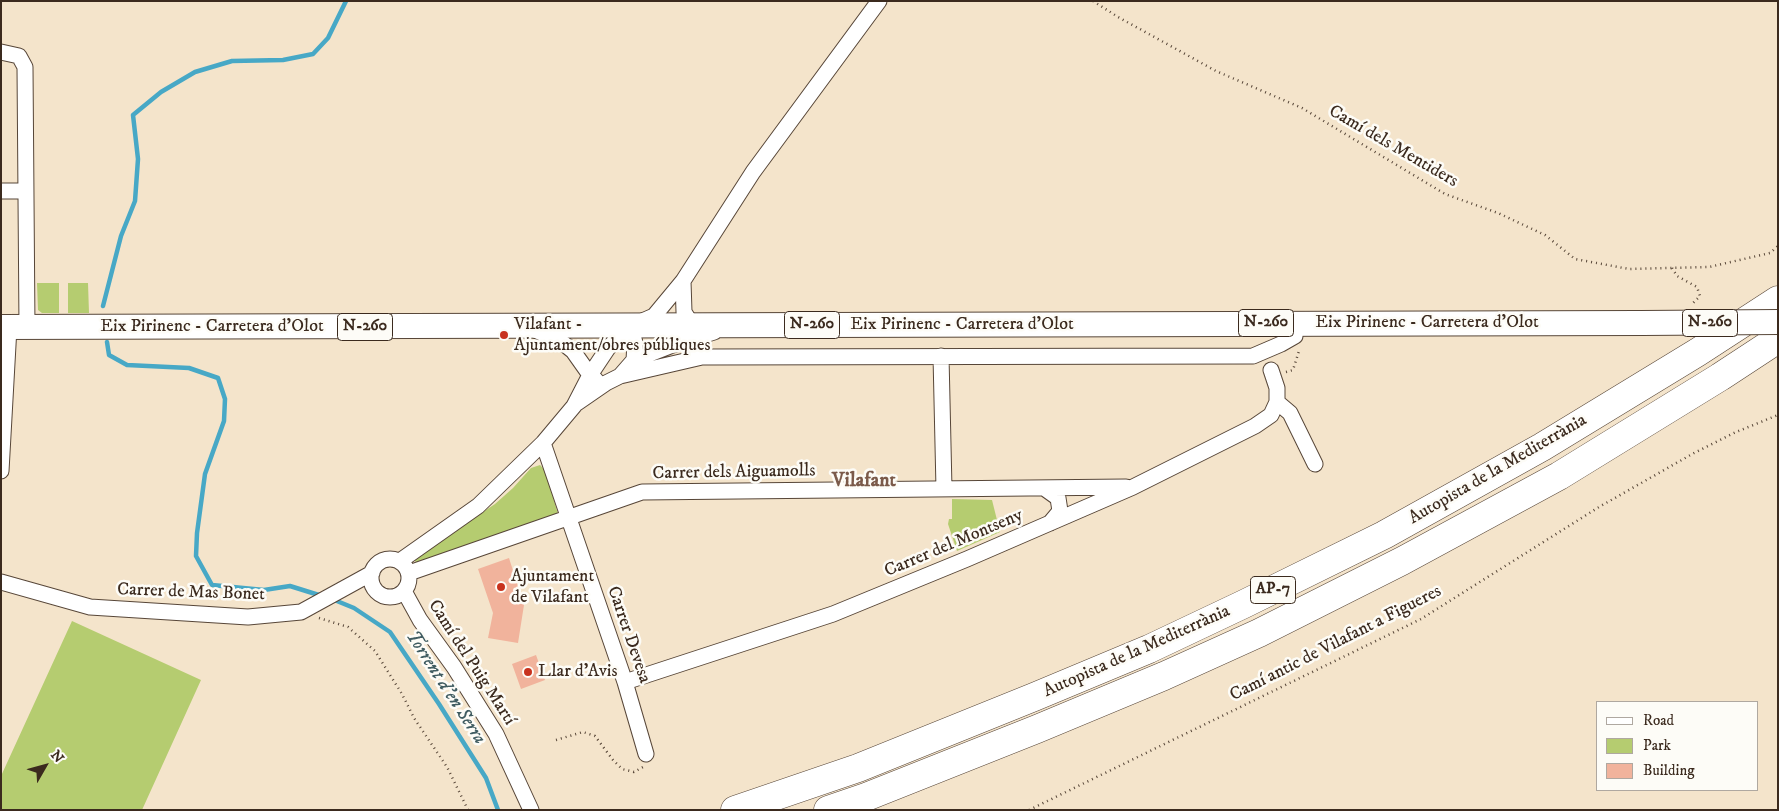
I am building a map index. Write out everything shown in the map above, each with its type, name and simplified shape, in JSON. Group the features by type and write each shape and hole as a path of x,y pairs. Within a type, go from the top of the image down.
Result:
{"highway":[{"name":"Autopista de la Mediterrània","path":"735,810 858,768 1034,697 1148,649 1244,604 1384,535 1542,447 1698,352 1778,300"},
{"name":"Autopista de la Mediterrània","path":"828,810 866,797 1164,676 1259,633 1402,561 1559,476 1778,339"}],"main road":[{"name":"Eix Pirinenc - Carretera d'Olot","path":"12,327 681,327 1778,322"}],"street":[{"path":"404,567 478,506 543,443 574,406 590,375 608,348 631,326 654,316 683,281 753,172 879,1"},
{"path":"1,52 19,56 25,67 26,191 12,327 2,462"},
{"path":"1,192 26,191"},
{"path":"620,376 634,360 681,327 683,281"},
{"path":"574,406 620,376 702,357 1253,356 1295,336 1296,323"},
{"path":"527,326 563,342 573,351 595,380 606,384"},
{"path":"631,326 635,343 634,360"},
{"path":"1271,370 1281,344"},
{"path":"941,356 944,489"},
{"path":"1253,356 1271,370 1277,388 1277,402 1290,414 1315,464"},
{"name":"Carrer del Montseny","path":"625,682 833,614 1049,524 1133,487 1255,426 1271,416 1277,402"},
{"name":"Carrer Devesa","path":"543,443 625,682 646,754"},
{"name":"Carrer dels Aiguamolls","path":"404,567 568,518 642,492 1133,487"},
{"path":"1044,488 1058,498 1060,512 1049,524"},
{"path":"392,559 404,567 408,584 400,594 391,597 384,596 372,585 372,573 379,562 392,559"},
{"name":"Carrer de Mas Bonet","path":"1,582 90,607 248,617 301,612 372,573"},
{"name":"Camí del Puig Martí","path":"404,591 420,620 454,667 496,734 531,810"}],"path":[{"name":"Camí dels Mentiders","path":"1093,1 1118,17 1216,71 1302,108 1445,194 1498,213 1545,235 1575,259 1629,269 1709,267 1770,253 1778,246"},
{"path":"1672,268 1678,276 1697,287 1700,296 1691,305"},
{"name":"Camí antic de Vilafant a Figueres","path":"1029,810 1421,619 1608,502 1694,453 1736,432 1778,415"},
{"path":"301,612 348,627 375,651 402,694 414,718 447,767 468,810"},
{"path":"556,740 583,732 595,736 622,769 634,772 643,767 646,754"}],"green space":[{"path":"37,283 59,283 59,313 42,313 38,310"},
{"path":"68,283 88,283 89,313 68,313"},
{"path":"540,465 545,470 558,514 417,563 414,560 415,557 495,504 531,468"},
{"path":"952,499 992,500 1000,532 957,551 948,524 949,519 952,519"},
{"path":"72,621 201,680 142,810 1,810 1,776"}],"building":[{"name":"Ajuntament de Vilafant","path":"509,558 524,605 518,643 488,638 493,613 478,569"},
{"name":"Llar d'Avis","path":"536,655 545,680 521,689 512,664"}],"waterway":[{"name":"Torrent d'en Serra","path":"103,306 121,236 135,201 138,159 133,115 161,92 195,72 232,61 283,60 313,54 328,38 346,1"},
{"name":"Torrent d'en Serra","path":"107,342 109,355 127,365 189,368 218,378 225,399 224,421 205,474 197,533 196,556 212,585 264,590 290,586 322,596"},
{"name":"Torrent d'en Serra","path":"332,599 354,608 390,632 486,778 498,810"}],"place":[{"name":"Vilafant - Ajuntament/obres públiques","path":"504,335"},
{"name":"Ajuntament de Vilafant","path":"501,587"},
{"name":"Llar d'Avis","path":"528,672"}],"district":[{"name":"Vilafant","path":"864,482"}]}
